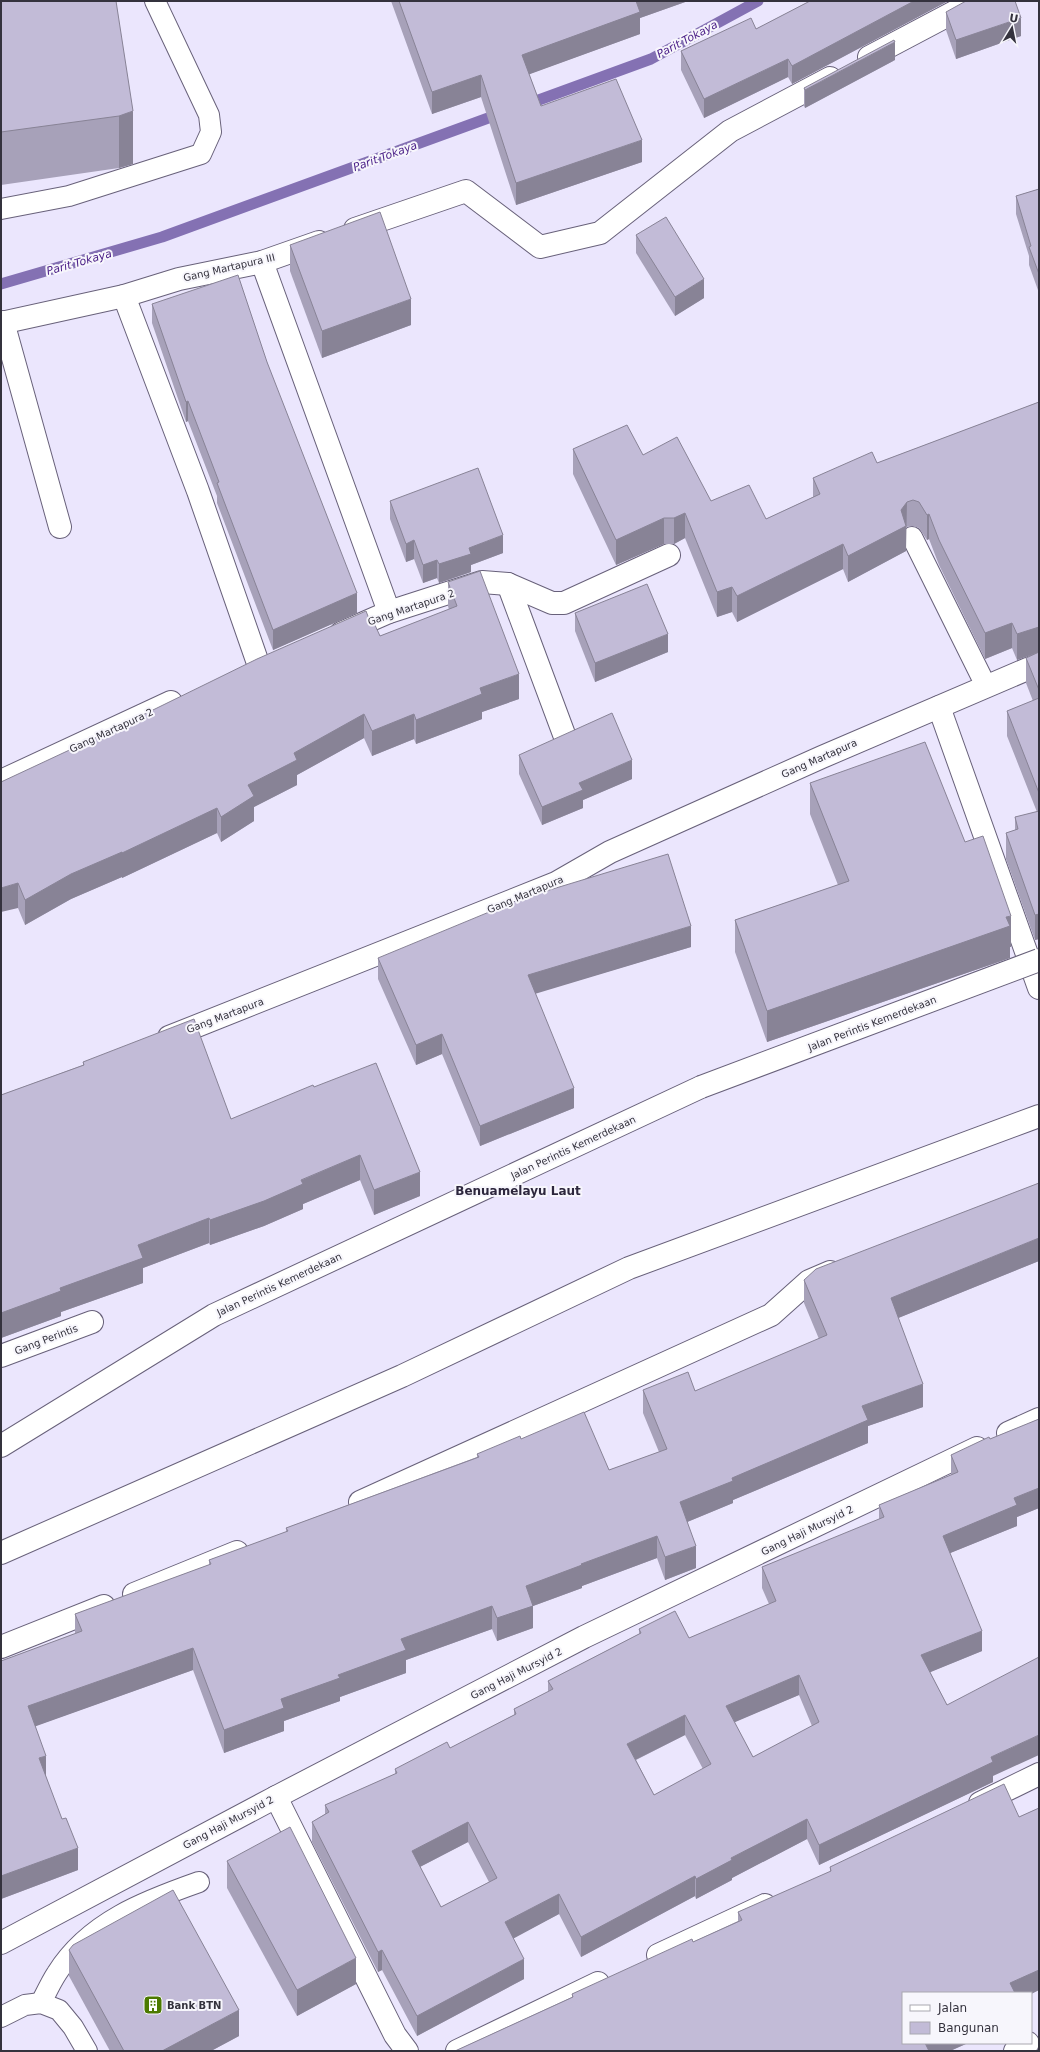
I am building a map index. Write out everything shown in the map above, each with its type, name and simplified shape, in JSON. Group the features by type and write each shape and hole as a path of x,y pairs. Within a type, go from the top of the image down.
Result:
{"main road":[{"name":"Gang Martapura III","path":"2,322 124,296 179,279 262,262 466,191 540,247 600,233 730,131 975,1"},
{"path":"262,262 389,612"},
{"path":"124,296 198,491 260,669"},
{"path":"2,322 60,527"},
{"name":"Gang Martapura 2","path":"325,640 389,612 482,582 508,584 552,603 564,603 669,555"},
{"path":"508,584 565,737"},
{"path":"239,676 260,669 282,659"},
{"name":"Gang Martapura","path":"149,1044 556,883 610,852 822,757 1039,664"},
{"name":"Gang Martapura 2","path":"1,781 190,694"},
{"path":"939,707 1039,988"},
{"name":"Jalan Perintis Kemerdekaan","path":"1,1446 214,1315 701,1087 1039,960"},
{"path":"1,1553 402,1376 629,1268 1039,1116"},
{"path":"339,1511 383,1493 771,1315 809,1281 846,1266"},
{"name":"Gang Perintis","path":"1,1356 92,1322"},
{"name":"Gang Haji Mursyid 2","path":"1,1943 276,1797 584,1637 1039,1419"},
{"path":"1,1647 258,1543"},
{"path":"962,1812 1039,1774"},
{"path":"276,1797 395,2034 407,2051"},
{"path":"640,1964 783,1896"},
{"path":"457,2051 618,1974"},
{"path":"1015,2051 1026,2044"}],"lane":[{"path":"1,209 70,196 202,154 211,132 210,115 155,1"},
{"path":"912,537 986,686"},
{"path":"41,2003 57,1972 75,1951 103,1924 136,1907 199,1882"},
{"path":"1,2017 25,2005 41,2003 59,2010 73,2027 87,2051"}],"building":[{"path":"1,1 116,1 133,111 119,116 1,132"},
{"path":"399,1 636,1 640,12 522,55 541,106 616,79 642,140 516,183 481,75 432,92"},
{"path":"810,1 914,1 792,66 788,59 704,99 681,51 751,18 756,29"},
{"path":"966,1 1015,1 1021,18 956,40 946,12"},
{"path":"894,40 895,42 805,90 804,88"},
{"path":"1039,189 1039,274 1029,247 1031,246 1016,196"},
{"path":"380,212 411,299 322,331 290,245"},
{"path":"666,217 704,279 675,297 636,235"},
{"path":"238,275 267,362 357,593 273,630 217,483 219,482 188,401 186,402 152,304"},
{"path":"1039,402 1039,627 1017,634 1012,623 985,633 939,540 929,514 927,515 919,502 913,500 907,502 901,510 906,526 848,556 843,544 737,596 732,587 717,592 685,513 674,518 664,518 616,540 573,449 627,425 643,455 677,437 711,501 749,485 766,519 820,494 813,478 872,452 877,463"},
{"path":"478,468 503,535 469,548 471,554 439,564 437,560 423,565 414,540 406,544 390,501"},
{"path":"480,571 519,674 480,688 482,694 416,720 414,714 372,731 364,714 294,753 297,760 248,785 254,796 221,817 217,808 122,853 71,874 25,900 18,883 1,888 1,782 108,732 257,659 366,611 371,624 374,623 380,636 457,606 448,582"},
{"path":"647,584 668,634 595,663 575,613"},
{"path":"1039,652 1039,690 1026,658"},
{"path":"1039,698 1039,793 1007,711"},
{"path":"612,713 632,760 579,783 583,790 542,807 519,755"},
{"path":"925,742 965,842 983,836 1011,916 1006,917 1010,926 767,1011 735,920 849,881 810,783"},
{"path":"1039,811 1039,914 1035,915 1006,833 1018,829 1015,817"},
{"path":"668,854 691,926 528,975 574,1088 480,1126 442,1034 416,1045 378,958 523,898"},
{"path":"194,1019 231,1119 313,1085 314,1087 376,1063 420,1172 374,1190 360,1155 301,1180 303,1184 264,1201 210,1220 209,1218 138,1245 143,1258 60,1288 61,1291 1,1313 1,1095 84,1065 83,1062"},
{"path":"1039,1183 1039,1238 891,1298 923,1384 862,1406 868,1420 732,1478 733,1481 680,1502 696,1546 665,1557 657,1536 581,1564 582,1565 526,1586 533,1606 497,1618 492,1606 401,1639 406,1650 338,1675 340,1678 281,1699 284,1708 224,1730 193,1648 28,1706 46,1756 39,1758 62,1819 66,1818 78,1848 1,1876 1,1661 82,1631 75,1614 211,1564 209,1560 288,1531 286,1528 479,1457 477,1454 520,1436 521,1439 584,1412 609,1470 667,1449 643,1390 688,1372 695,1391 827,1335 804,1280 816,1269"},
{"path":"1039,1419 1039,1488 1014,1498 1017,1505 943,1536 982,1631 921,1655 947,1705 1039,1657 1039,1735 991,1757 993,1762 819,1845 807,1819 731,1858 732,1860 696,1879 695,1876 581,1937 559,1894 505,1922 524,1959 417,2016 382,1950 378,1952 312,1822 329,1812 325,1805 397,1773 395,1769 447,1742 450,1748 516,1714 514,1709 553,1689 548,1681 641,1633 639,1629 675,1611 689,1638 776,1601 762,1567 884,1517 879,1505 958,1472 951,1455 989,1437 990,1439","holes":["799,1675 819,1722 753,1757 726,1706","685,1715 711,1764 654,1795 627,1744","468,1822 497,1878 441,1907 412,1851"]},
{"path":"1004,1784 1019,1817 1039,1808 1039,1970 1010,1983 1014,1992 902,1992 902,2044 926,2044 929,2051 455,2051 573,1997 572,1994 692,1939 693,1942 742,1920 738,1912 831,1871 830,1867"},
{"path":"290,1827 356,1958 297,1990 227,1861"},
{"name":"Bank BTN","path":"173,1890 239,2010 162,2051 124,2051 69,1950 73,1945"}],"waterway":[{"name":"Parit Tokaya","path":"525,105 651,59 758,1"},
{"name":"Parit Tokaya","path":"1,284 162,237 502,113"}],"place":[{"name":"Bank BTN","path":"153,2005"}],"district":[{"name":"Benuamelayu Laut","path":"518,1191"}]}
